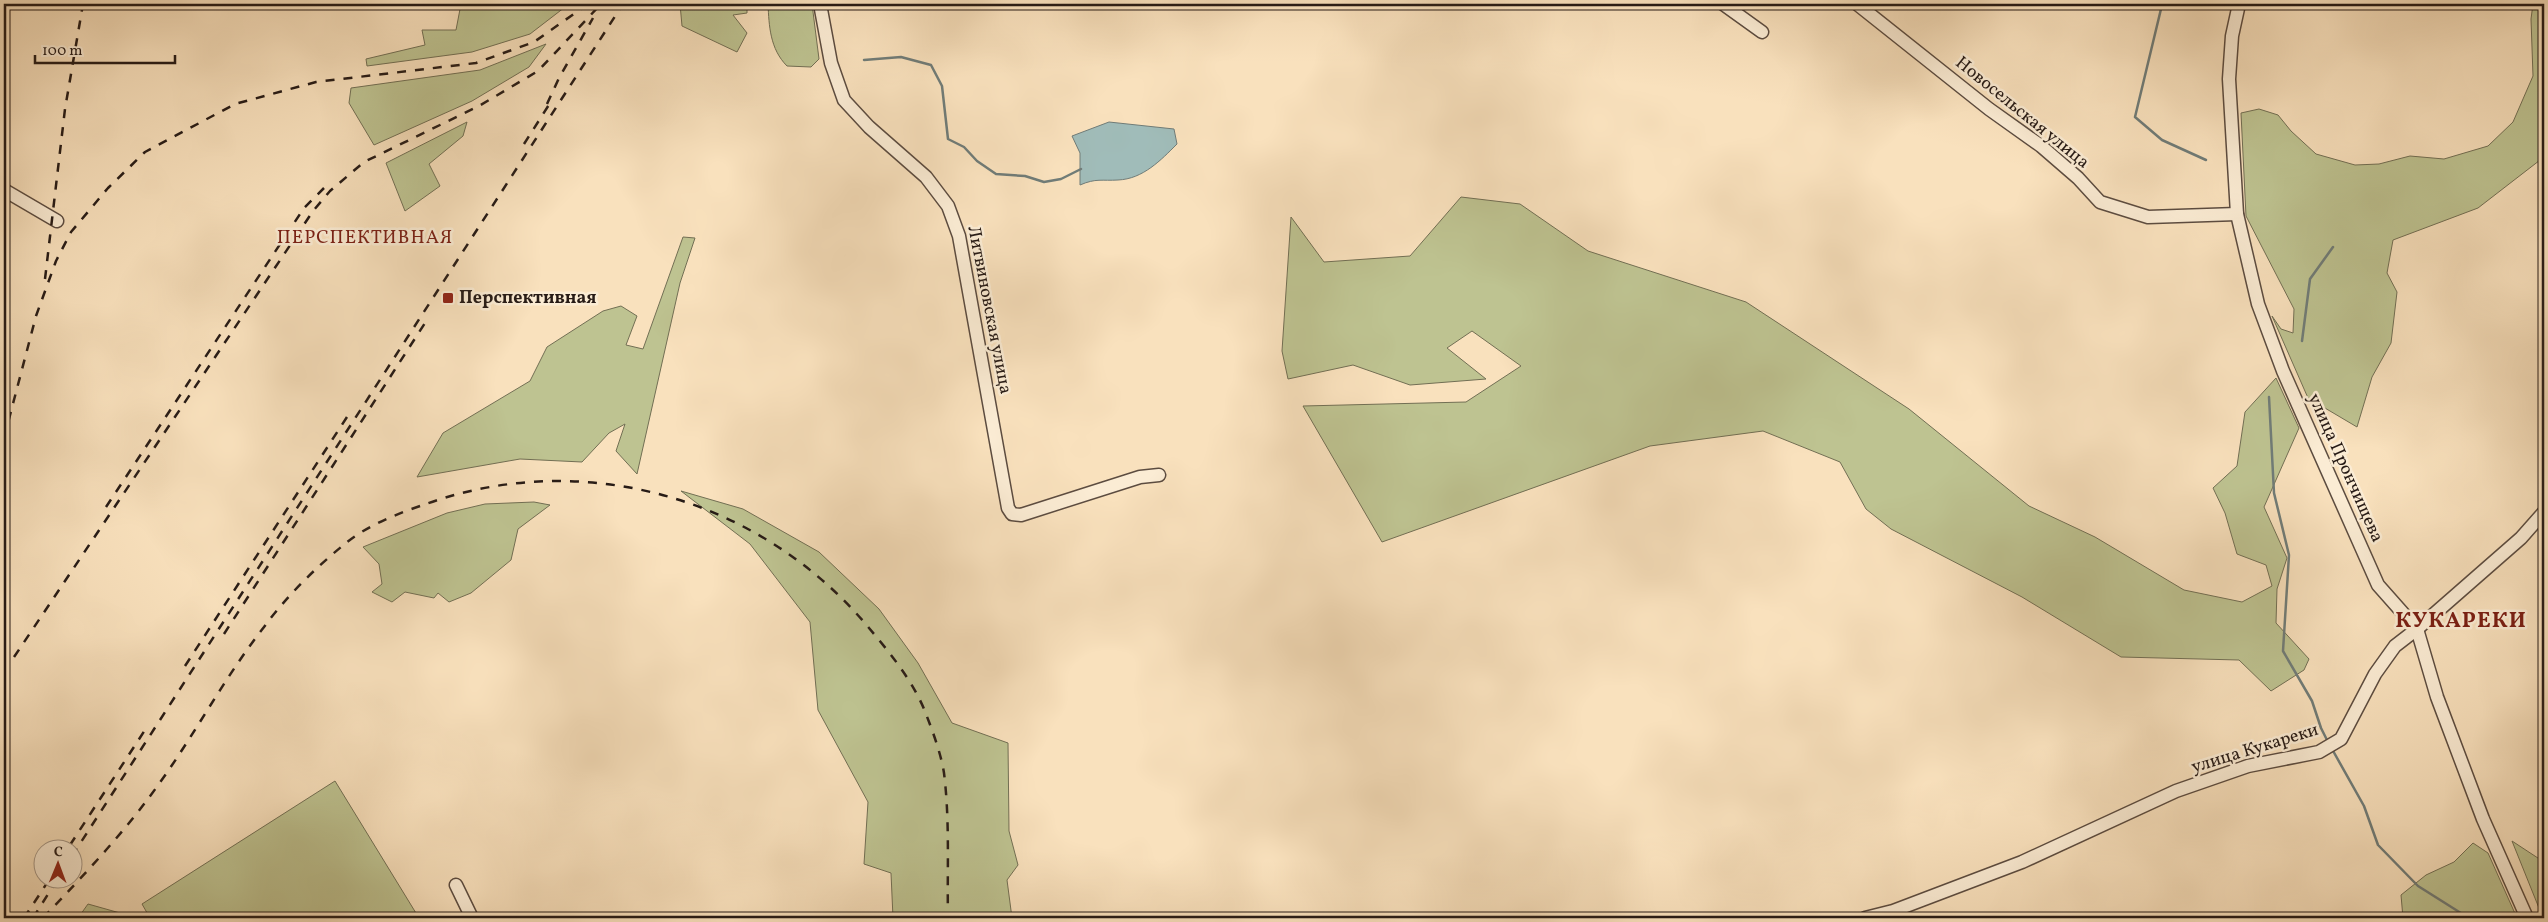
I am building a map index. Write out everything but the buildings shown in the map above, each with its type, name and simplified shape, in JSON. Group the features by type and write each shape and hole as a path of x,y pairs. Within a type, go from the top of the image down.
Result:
{"street":[{"name":"Литвиновская улица","path":"820,4 831,63 844,100 869,127 926,177 948,206 959,236 1008,508 1012,514 1021,515 1140,477 1159,475"},
{"path":"1722,4 1762,32"},
{"name":"Новосельская улица","path":"1857,4 1990,109 2042,146 2078,178 2100,202 2148,217 2238,214"},
{"name":"улица Прончищева","path":"2239,4 2232,36 2229,79 2238,214 2258,304 2283,370 2378,585 2417,629 2437,697 2483,819 2527,918"},
{"path":"4,190 57,221"},
{"name":"улица Кукареки","path":"1865,918 1893,911 2022,862 2176,791 2248,766 2319,752 2341,739 2375,674 2395,646 2521,538 2544,512"},
{"path":"456,885 472,918"}],"green space":[{"path":"461,4 569,4 530,34 472,52 367,66 366,59 425,45 422,30 456,30"},
{"path":"680,4 747,4 747,13 733,15 747,33 737,52 682,26"},
{"path":"768,4 812,4 819,59 811,67 787,66 781,59 771,37"},
{"path":"2533,4 2544,4 2544,157 2478,208 2393,240 2387,273 2397,292 2391,343 2372,377 2357,427 2308,398 2272,316 2281,329 2293,333 2294,309 2246,216 2241,113 2259,109 2278,115 2291,131 2316,154 2355,165 2379,164 2410,156 2444,159 2488,146 2513,122 2533,76 2531,19"},
{"path":"546,44 529,67 472,101 374,145 349,103 351,88 480,70"},
{"path":"467,122 463,136 429,164 440,186 405,211 386,163"},
{"path":"1461,197 1520,204 1588,251 1746,302 1909,409 2029,506 2095,537 2184,590 2242,602 2272,586 2266,565 2237,554 2225,513 2213,488 2237,466 2245,412 2276,378 2299,428 2264,507 2287,558 2277,589 2276,623 2309,659 2304,670 2271,691 2239,660 2121,657 2022,597 1891,529 1866,509 1840,462 1763,431 1650,446 1382,542 1303,406 1466,402 1521,366 1472,331 1447,348 1486,379 1410,385 1353,365 1288,379 1282,351 1291,217 1324,262 1410,256"},
{"path":"683,237 695,238 680,283 637,474 616,451 625,424 609,433 582,462 520,459 417,477 443,433 530,381 547,347 603,311 621,306 637,316 626,345 643,349"},
{"path":"681,491 743,509 819,552 879,609 918,663 952,723 1008,743 1009,831 1018,865 1007,880 1012,918 893,918 891,873 864,864 868,802 818,710 810,622 750,544"},
{"path":"534,502 550,505 518,529 511,560 471,593 449,602 438,593 434,598 405,592 392,602 372,592 382,584 379,564 363,547 447,513 485,504"},
{"path":"335,781 419,918 150,918 142,904"},
{"path":"2512,841 2544,862 2544,918 2543,918"},
{"path":"2473,843 2488,853 2517,918 2403,918 2401,895 2426,875 2454,862"},
{"path":"88,904 120,913 119,918 78,918"}],"water":[{"path":"1109,122 1174,129 1177,144 1151,168 1136,176 1127,179 1095,181 1080,185 1080,153 1072,136"}],"waterway":[{"path":"2155,4 2161,9 2135,117 2162,140 2206,160"},
{"path":"864,60 901,57 931,65 942,86 948,139 964,147 977,161 996,174 1025,176 1044,182 1061,179 1081,169"},
{"path":"2302,341 2310,279 2333,247"},
{"path":"2269,397 2274,493 2289,555 2283,651 2312,701 2328,742"},
{"path":"2332,749 2364,806 2378,845 2418,886 2464,915 2465,918"}],"railway":[{"path":"45,279 65,109 83,4"},
{"path":"4,438 36,316 56,261 71,232 108,188 145,152 235,104 316,82 476,63 534,42 588,4"},
{"path":"4,672 313,211 330,191 364,162 479,106 538,71 601,4"},
{"path":"82,841 623,4"},
{"path":"547,104 559,78 593,18"},
{"path":"524,144 552,100"},
{"path":"106,507 304,208 324,188"},
{"path":"224,634 425,323"},
{"path":"185,666 347,417"},
{"path":"43,918 102,855 143,805 170,768 249,646 302,583 335,552 374,525 426,504 486,488 547,481 608,484 667,496 724,517 777,546 826,583 869,628 893,658 915,691 929,721 941,758 947,809 948,918"},
{"path":"73,840 145,730"},
{"path":"24,918 42,890"},
{"path":"33,918 51,890"}],"place":[{"name":"Перспективная","path":"448,298"}],"district":[{"name":"ПЕРСПЕКТИВНАЯ","path":"365,238"},
{"name":"КУКАРЕКИ","path":"2461,621"}]}
